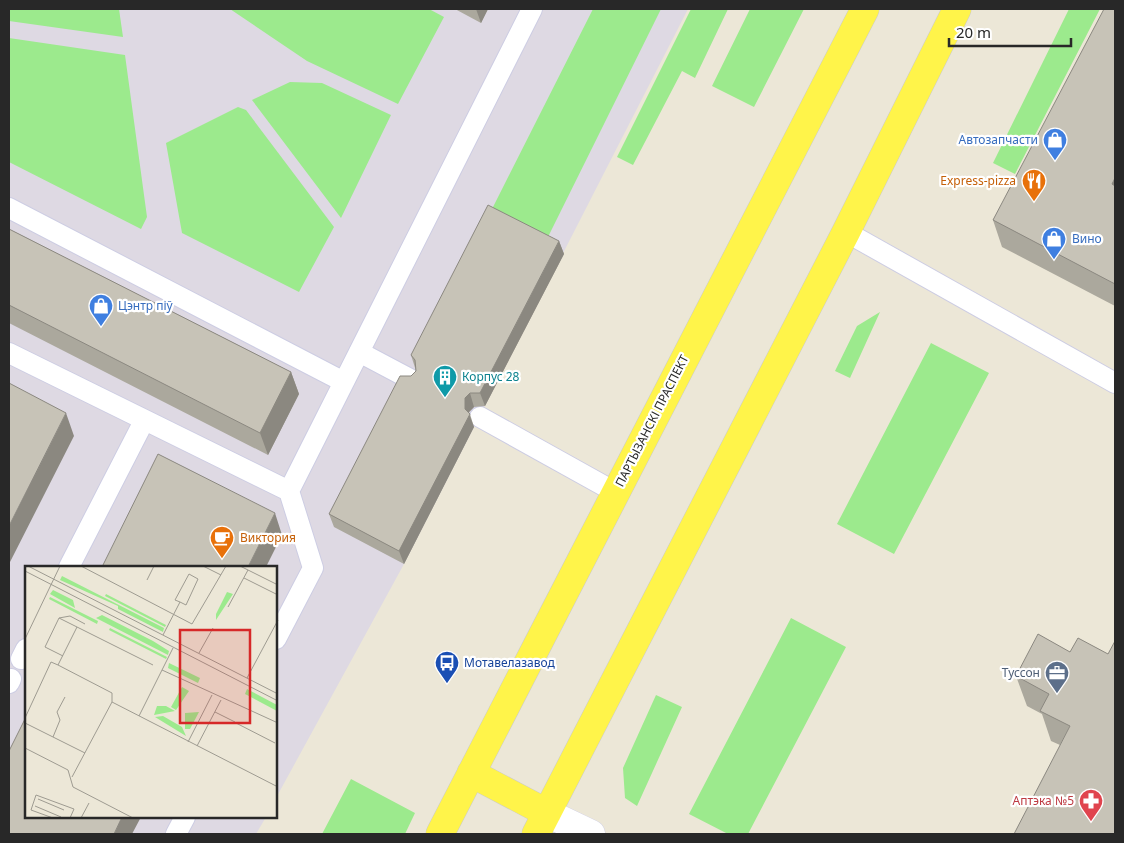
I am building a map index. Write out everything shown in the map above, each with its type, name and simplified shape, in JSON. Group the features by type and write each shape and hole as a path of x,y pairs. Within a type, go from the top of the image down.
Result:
{"main road":[{"name":"ПАРТЫЗАНСКІ ПРАСПЕКТ","path":"440,834 865,9"},
{"path":"471,773 542,824 846,232 957,9"}],"street":[{"path":"542,824 591,834"}],"lane":[{"path":"278,635 313,568 289,491 532,9"},
{"path":"9,208 344,382"},
{"path":"846,232 1115,382"},
{"path":"359,352 410,379"},
{"path":"9,353 289,491"},
{"path":"480,417 615,492"},
{"path":"70,566 144,421"},
{"path":"176,834 184,818"}],"shaded area":[{"path":"9,9 688,9 404,564 278,794 278,566 25,566 25,818 265,818 256,834 9,834"}],"green space":[{"path":"9,9 119,9 123,37 9,21"},
{"path":"230,9 429,9 444,17 398,104 307,61"},
{"path":"593,9 661,9 547,239 491,211"},
{"path":"691,9 728,9 695,78 682,71 633,165 617,157"},
{"path":"750,9 804,9 754,107 712,86"},
{"path":"1069,9 1100,9 1015,174 993,163"},
{"path":"9,38 125,55 147,217 141,229 9,162"},
{"path":"290,82 322,83 391,115 341,218 252,100"},
{"path":"238,107 246,110 334,227 299,292 182,233 166,143"},
{"path":"880,312 850,378 835,371 857,326"},
{"path":"931,343 989,373 894,554 837,524"},
{"path":"791,618 846,647 748,834 728,834 689,814"},
{"path":"656,695 682,707 637,806 625,798 623,768"},
{"path":"351,779 415,813 405,834 322,834"}],"building":[{"path":"1104,9 1115,9 1115,178 1112,184 1115,186 1115,284 993,220"},
{"name":"Корпус 28","path":"488,205 559,241 480,393 470,393 465,398 465,409 470,414 399,551 329,514 400,376 411,376 416,371 415,360 411,355"},
{"path":"9,229 291,372 260,433 9,305"},
{"path":"9,383 66,413 9,526"},
{"path":"158,454 275,513 248,566 102,566"},
{"path":"1038,634 1070,652 1078,638 1108,654 1115,641 1115,834 1014,834 1070,726 1040,711 1049,694 1016,676"},
{"path":"25,719 25,818 122,818 114,834 9,834 9,751"}],"place":[{"name":"Автозапчасти","path":"1055,161"},
{"name":"Express-pizza","path":"1034,202"},
{"name":"Вино","path":"1054,260"},
{"name":"Цэнтр піў","path":"101,327"},
{"name":"Корпус 28","path":"445,398"},
{"name":"Виктория","path":"222,559"},
{"name":"Мотавелазавод","path":"447,684"},
{"name":"Туссон","path":"1057,694"},
{"name":"Аптэка №5","path":"1091,822"}]}
